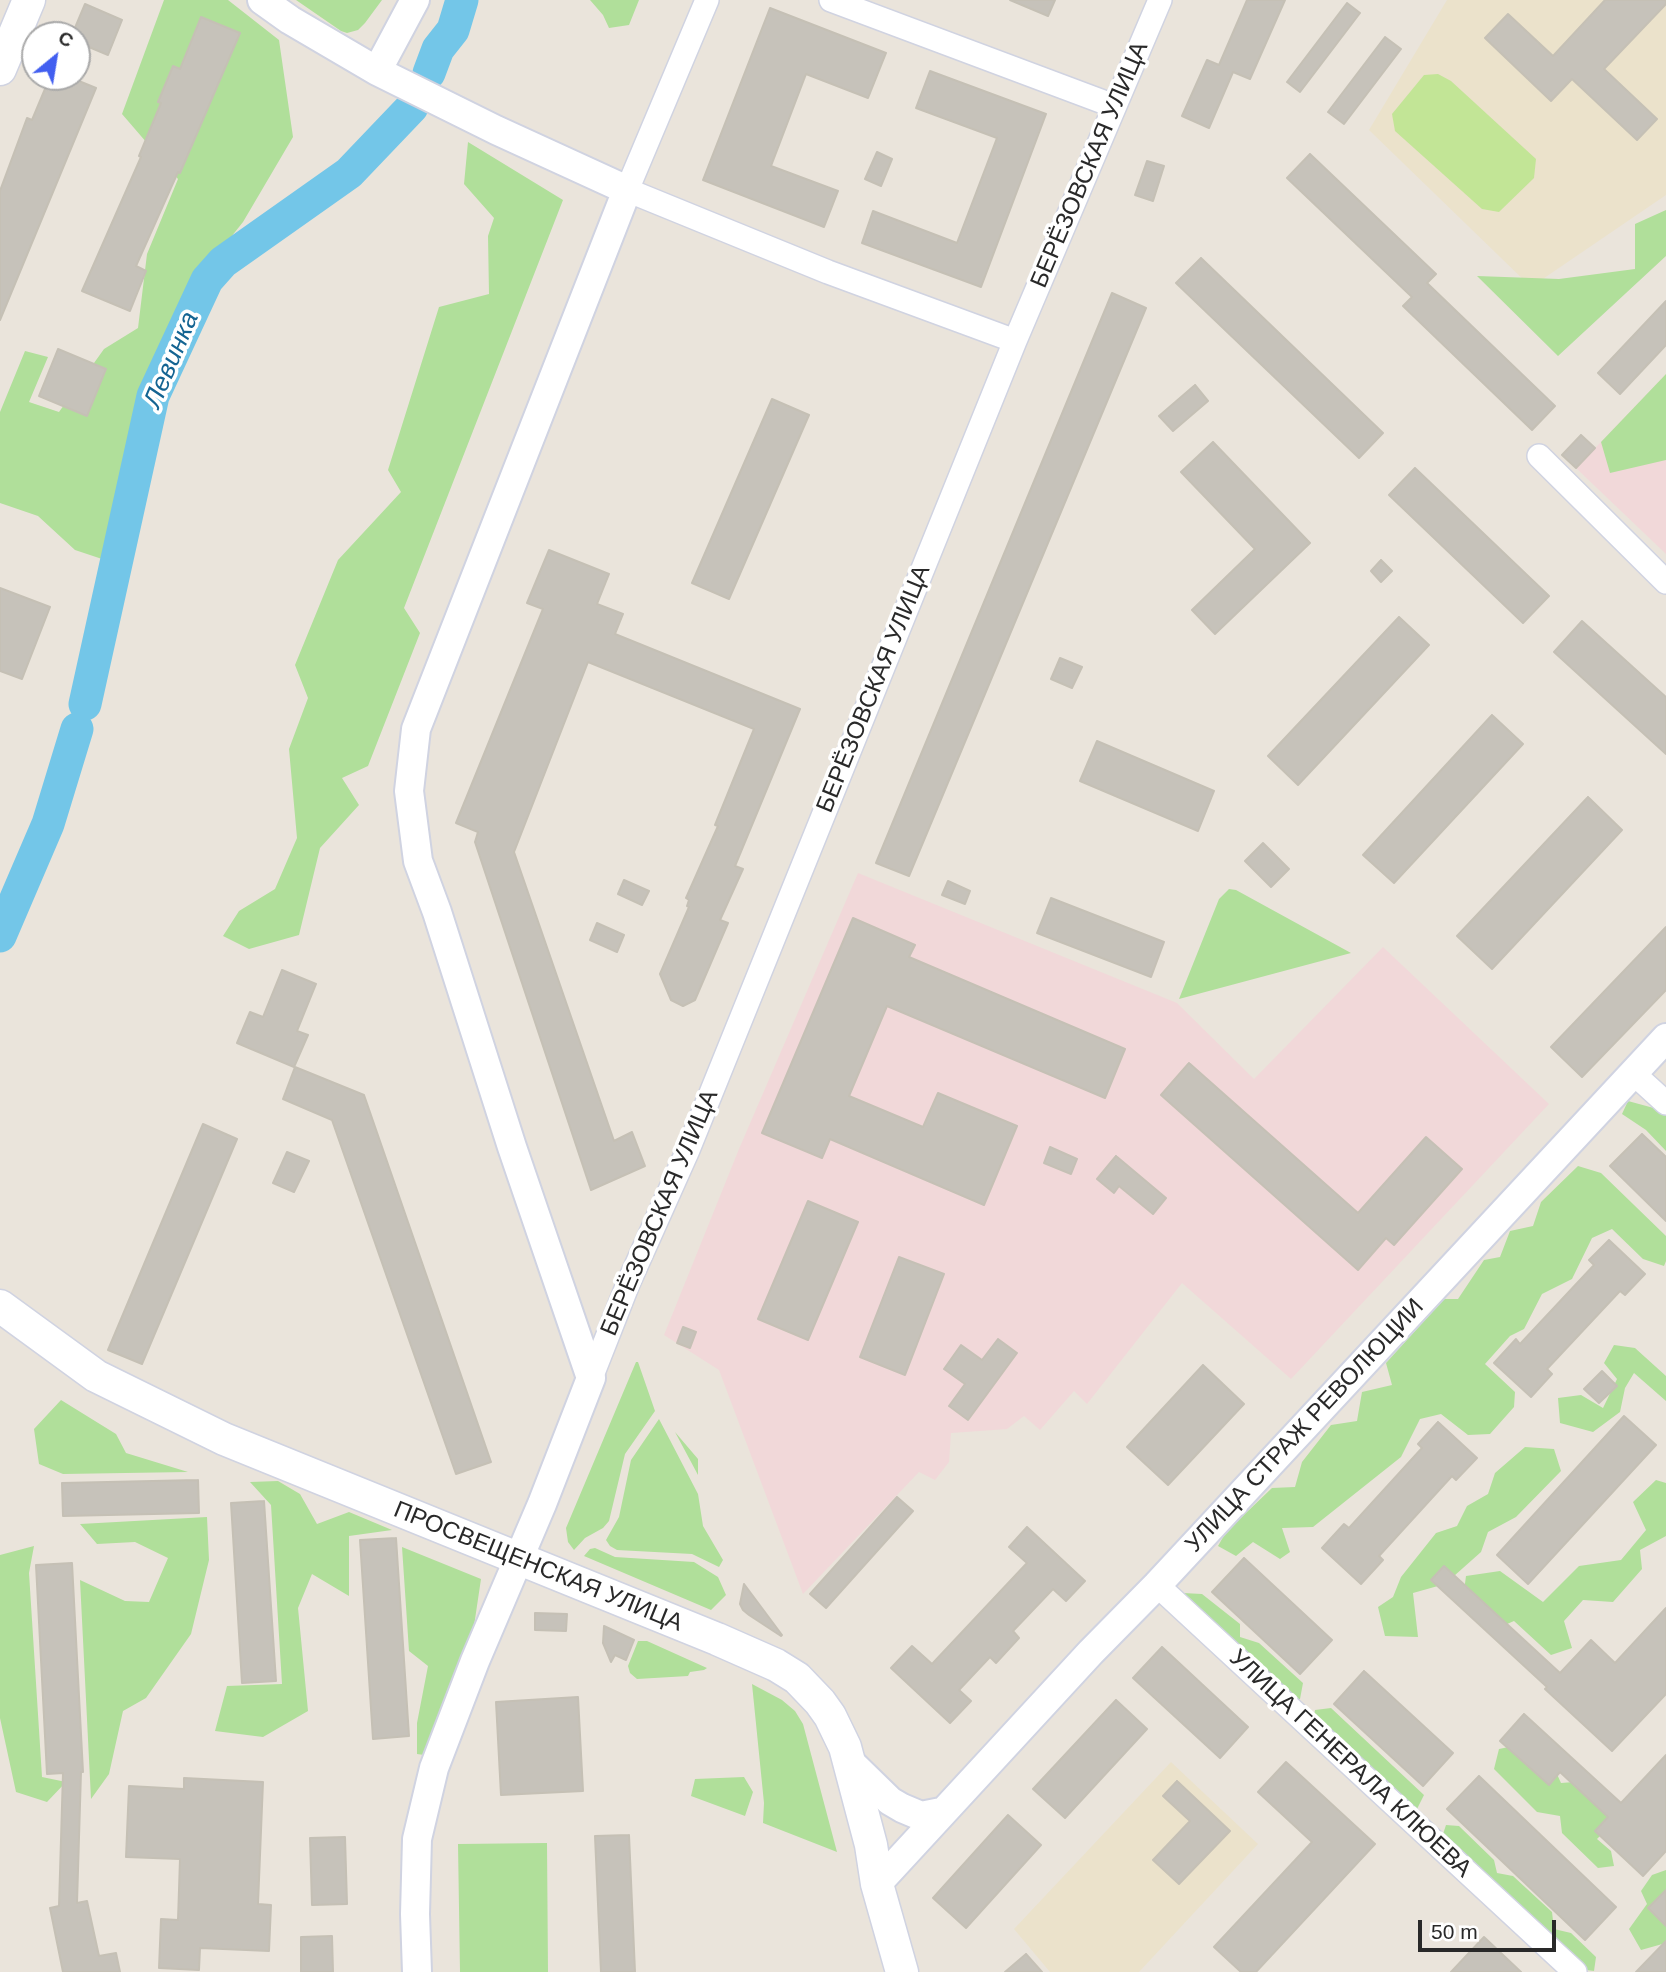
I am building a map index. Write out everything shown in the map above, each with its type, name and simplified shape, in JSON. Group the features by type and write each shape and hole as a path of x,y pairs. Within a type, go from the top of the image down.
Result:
{"main road":[{"path":"0,69 29,0"},
{"name":"ПРОСВЕЩЕНСКАЯ УЛИЦА","path":"0,1306 96,1377 224,1439 751,1654 797,1678 810,1689 830,1716 850,1762 871,1845 877,1884 902,1972"}],"street":[{"path":"262,0 290,20 377,71 496,130 627,190 828,272 1015,341"},
{"path":"377,71 415,0"},
{"path":"416,1972 415,1877 421,1815 434,1768 458,1702 519,1559 591,1378 512,1147 438,912 418,861 410,791 416,729 627,190 708,0"},
{"path":"831,0 1114,106"},
{"name":"БЕРЁЗОВСКАЯ УЛИЦА","path":"591,1378 628,1284 695,1134 1015,341 1160,0"},
{"path":"1539,456 1666,582"},
{"name":"УЛИЦА СТРАЖ РЕВОЛЮЦИИ","path":"877,1884 941,1812 1157,1585 1666,1038"},
{"path":"1633,1073 1666,1103"},
{"name":"УЛИЦА ГЕНЕРАЛА КЛЮЕВА","path":"1157,1585 1575,1972"},
{"path":"850,1762 890,1801 902,1808 921,1816 941,1812"}],"shaded area":[{"path":"1447,0 1666,0 1666,195 1531,287 1369,130"},
{"path":"1666,374 1666,554 1576,468"},
{"path":"858,873 1177,1003 1254,1079 1383,947 1549,1104 1291,1379 1182,1283 1087,1404 1074,1391 1040,1430 1024,1416 1007,1429 951,1433 949,1462 935,1480 919,1472 803,1594 719,1370 664,1335 739,1149"},
{"path":"1171,1762 1258,1844 1139,1972 1050,1972 1014,1929"}],"green space":[{"path":"164,0 228,0 279,40 293,137 243,222 199,277 144,394 108,561 75,550 38,516 0,503 0,412 25,351 48,357 29,402 59,412 104,349 138,328 147,254 178,179 122,114"},
{"path":"296,0 382,0 358,30 347,33"},
{"path":"590,0 639,0 629,25 609,28 603,15"},
{"path":"1438,74 1451,81 1536,159 1534,178 1499,212 1482,209 1395,131 1392,114 1424,75"},
{"path":"468,142 563,200 404,608 420,633 368,766 342,778 359,805 320,848 299,935 249,949 223,936 239,911 275,889 297,838 289,749 308,698 295,665 338,560 401,492 388,470 439,307 489,294 488,236 494,218 464,184"},
{"path":"1666,210 1666,256 1558,356 1477,276 1559,279 1635,269 1635,224"},
{"path":"1666,374 1666,460 1610,473 1601,442"},
{"path":"1229,889 1236,890 1351,953 1179,999 1219,899"},
{"path":"1628,1101 1661,1110 1666,1115 1666,1151 1646,1130 1622,1114"},
{"path":"1578,1166 1601,1173 1666,1236 1664,1266 1643,1259 1612,1229 1592,1238 1572,1279 1542,1294 1524,1329 1510,1336 1485,1364 1515,1392 1514,1407 1490,1434 1468,1435 1441,1414 1420,1419 1401,1457 1313,1527 1282,1528 1290,1552 1280,1559 1253,1542 1236,1556 1218,1546 1226,1532 1272,1488 1295,1487 1302,1462 1331,1425 1357,1421 1362,1392 1392,1385 1386,1363 1444,1299 1458,1299 1484,1260 1500,1257 1510,1231 1533,1226 1541,1202"},
{"path":"1614,1345 1635,1348 1666,1376 1666,1401 1634,1373 1625,1388 1620,1412 1593,1432 1560,1423 1558,1398 1581,1395 1603,1408 1617,1379 1604,1363"},
{"path":"636,1362 655,1411 625,1454 609,1521 603,1528 585,1538 574,1550 568,1542 566,1528"},
{"path":"61,1400 116,1434 126,1453 188,1472 63,1474 39,1464 34,1429"},
{"path":"659,1419 698,1494 703,1526 723,1560 719,1567 692,1554 617,1550 606,1540 619,1517 631,1460"},
{"path":"675,1432 698,1459 698,1475"},
{"path":"1525,1447 1554,1449 1561,1471 1516,1517 1488,1532 1481,1552 1445,1584 1413,1593 1418,1637 1385,1636 1378,1607 1393,1597 1401,1577 1436,1533 1457,1526 1467,1506 1488,1494 1495,1473"},
{"path":"1656,1480 1666,1483 1666,1536 1640,1550 1642,1569 1613,1602 1583,1600 1564,1621 1572,1648 1551,1655 1514,1621 1491,1631 1462,1606 1466,1576 1500,1571 1543,1602 1579,1566 1621,1560 1646,1530 1633,1502"},
{"path":"278,1481 300,1494 317,1524 349,1512 392,1530 349,1536 349,1596 312,1574 298,1608 308,1711 263,1737 215,1731 227,1686 282,1684 271,1505 250,1482"},
{"path":"207,1517 209,1560 191,1634 146,1698 123,1711 109,1774 91,1799 80,1580 125,1601 149,1602 168,1558 135,1542 97,1544 80,1524"},
{"path":"34,1546 29,1573 42,1777 66,1782 47,1802 16,1792 0,1718 0,1555"},
{"path":"402,1547 481,1579 471,1646 431,1756 417,1754 417,1723 428,1666 409,1651"},
{"path":"595,1548 615,1557 694,1562 718,1577 726,1595 711,1610 584,1556 590,1549"},
{"path":"1183,1593 1202,1594 1240,1624 1240,1637 1259,1643 1303,1683 1300,1699 1286,1701 1238,1659 1237,1644 1217,1642 1183,1612"},
{"path":"638,1641 647,1641 707,1668 690,1672 688,1676 637,1679 630,1673 628,1666"},
{"path":"752,1684 782,1700 795,1711 803,1724 837,1852 763,1823 764,1803"},
{"path":"1331,1708 1424,1795 1414,1815 1312,1728 1315,1710"},
{"path":"1523,1744 1551,1761 1561,1783 1587,1781 1617,1819 1597,1839 1611,1851 1614,1866 1598,1868 1562,1833 1560,1816 1537,1812 1494,1769 1499,1749"},
{"path":"744,1777 753,1792 745,1816 691,1796 695,1779"},
{"path":"1446,1825 1459,1826 1494,1860 1497,1873 1513,1876 1552,1912 1554,1929 1571,1933 1596,1957 1594,1971 1579,1969 1498,1895 1492,1878 1474,1872 1441,1840"},
{"path":"547,1843 548,1972 460,1972 458,1844"},
{"path":"1666,1870 1666,1943 1641,1950 1629,1929 1647,1904 1641,1891 1652,1875"}],"building":[{"path":"1010,0 1055,0 1048,16"},
{"path":"1247,0 1285,0 1250,79 1233,72 1209,128 1182,116 1207,60 1219,65"},
{"path":"1605,0 1666,0 1666,4 1604,69 1657,119 1637,140 1572,79 1551,101 1485,38 1508,14 1553,56"},
{"path":"1347,3 1360,13 1300,92 1287,82"},
{"path":"85,4 122,20 108,55 91,48 91,21 78,21"},
{"path":"770,8 886,53 868,98 806,74 771,166 838,191 824,227 703,180"},
{"path":"201,17 240,33 180,173 178,172 136,266 146,271 130,311 82,291 141,157 139,156 173,66 180,69"},
{"path":"1385,37 1401,49 1344,124 1328,112"},
{"path":"930,71 1046,114 981,287 862,243 873,211 957,243 997,138 916,108"},
{"path":"91,86 96,88 0,320 0,191 27,118 32,120 44,91 91,91"},
{"path":"877,152 892,159 881,186 865,179"},
{"path":"1310,154 1436,274 1427,283 1555,406 1532,430 1403,306 1412,297 1287,178"},
{"path":"1147,161 1164,166 1153,201 1135,195"},
{"path":"1201,258 1383,433 1359,458 1176,283"},
{"path":"1112,293 1146,308 909,876 876,863"},
{"path":"1666,301 1666,345 1620,394 1598,373"},
{"path":"58,349 106,369 87,416 39,396"},
{"path":"1195,385 1208,401 1173,431 1159,416"},
{"path":"772,399 809,415 729,599 692,583"},
{"path":"1581,435 1595,448 1576,468 1562,455"},
{"path":"1213,442 1310,543 1215,634 1192,610 1255,549 1181,472"},
{"path":"1415,468 1549,596 1523,623 1389,495"},
{"path":"549,550 609,574 597,604 623,614 615,634 800,709 735,866 743,869 720,920 728,923 695,1000 683,1006 671,1000 660,974 689,907 689,900 686,898 718,826 715,825 754,729 588,662 514,852 614,1141 632,1132 645,1166 591,1190 475,842 478,832 456,823 543,609 527,603"},
{"path":"1381,560 1392,571 1381,582 1371,571"},
{"path":"0,588 50,607 22,679 0,671"},
{"path":"1399,617 1429,645 1298,785 1268,756"},
{"path":"1582,621 1666,697 1666,754 1554,652"},
{"path":"1060,658 1082,667 1072,688 1051,679"},
{"path":"1492,715 1523,744 1394,883 1363,855"},
{"path":"1097,741 1214,791 1198,831 1080,781"},
{"path":"1588,797 1622,830 1492,969 1457,936"},
{"path":"1263,843 1289,869 1271,887 1245,861"},
{"path":"624,880 649,891 642,905 618,894"},
{"path":"948,881 970,891 965,904 942,895"},
{"path":"1051,898 1164,942 1151,977 1037,933"},
{"path":"853,918 915,945 909,957 1125,1049 1105,1098 887,1006 849,1096 923,1127 938,1093 1017,1126 984,1205 830,1139 822,1158 762,1133"},
{"path":"597,923 624,935 617,952 590,940"},
{"path":"1666,927 1666,990 1582,1077 1551,1047"},
{"path":"282,970 316,984 297,1031 308,1035 294,1067 237,1043 250,1012 263,1017"},
{"path":"1189,1063 1358,1213 1426,1137 1462,1169 1394,1245 1386,1238 1358,1270 1161,1095"},
{"path":"295,1067 364,1095 491,1462 456,1474 332,1120 283,1099"},
{"path":"203,1124 237,1139 142,1364 108,1350"},
{"path":"1642,1134 1666,1157 1666,1221 1610,1166"},
{"path":"1050,1147 1077,1159 1071,1174 1044,1163"},
{"path":"287,1152 309,1161 294,1192 273,1183"},
{"path":"1116,1156 1166,1198 1153,1214 1119,1186 1114,1193 1097,1179"},
{"path":"808,1201 858,1222 808,1340 758,1319"},
{"path":"1609,1240 1645,1274 1625,1295 1620,1291 1547,1369 1552,1374 1531,1397 1494,1363 1516,1339 1520,1344 1594,1265 1589,1260"},
{"path":"899,1257 944,1274 905,1375 860,1357"},
{"path":"683,1327 696,1332 690,1348 677,1343"},
{"path":"998,1339 1017,1353 968,1420 949,1406 965,1384 944,1369 961,1345 982,1360"},
{"path":"1203,1365 1244,1404 1168,1485 1127,1447"},
{"path":"1602,1371 1617,1386 1599,1403 1584,1389"},
{"path":"1624,1416 1656,1445 1528,1584 1497,1555"},
{"path":"1438,1422 1477,1458 1456,1480 1452,1476 1379,1556 1383,1560 1361,1584 1322,1548 1344,1524 1349,1528 1422,1448 1418,1444"},
{"path":"198,1480 199,1513 63,1516 62,1483"},
{"path":"897,1497 913,1511 826,1608 810,1594"},
{"path":"264,1501 276,1681 242,1683 231,1503"},
{"path":"1027,1527 1085,1581 1066,1601 1053,1589 1013,1631 1019,1638 996,1663 990,1657 959,1690 971,1701 950,1723 891,1668 912,1646 932,1664 1027,1563 1009,1547"},
{"path":"396,1538 409,1736 373,1739 360,1540"},
{"path":"1244,1558 1332,1640 1300,1674 1212,1592"},
{"path":"72,1563 83,1772 77,1903 87,1901 99,1956 116,1953 120,1972 63,1972 50,1908 59,1906 63,1773 47,1774 36,1565"},
{"path":"1444,1566 1560,1673 1591,1640 1615,1663 1666,1608 1666,1694 1612,1751 1431,1580"},
{"path":"744,1584 781,1636 743,1610 740,1604"},
{"path":"535,1613 567,1614 566,1631 535,1630"},
{"path":"604,1626 634,1640 626,1660 615,1655 611,1662 603,1643"},
{"path":"1162,1647 1248,1727 1220,1758 1133,1678"},
{"path":"1364,1671 1453,1753 1423,1786 1334,1704"},
{"path":"578,1697 583,1791 501,1795 496,1702"},
{"path":"1116,1700 1147,1729 1065,1818 1033,1789"},
{"path":"1524,1714 1621,1803 1666,1755 1666,1851 1643,1876 1595,1831 1608,1817 1560,1772 1549,1785 1500,1741"},
{"path":"1286,1762 1375,1844 1256,1972 1241,1972 1214,1947 1312,1842 1258,1792"},
{"path":"1479,1776 1616,1907 1585,1940 1447,1809"},
{"path":"184,1778 263,1782 258,1904 271,1905 269,1951 200,1948 199,1970 159,1968 161,1919 178,1920 180,1859 126,1857 129,1786 184,1789"},
{"path":"1177,1781 1230,1831 1179,1884 1153,1860 1190,1821 1163,1796"},
{"path":"1008,1815 1041,1845 966,1928 933,1898"},
{"path":"629,1835 635,1972 601,1972 595,1836"},
{"path":"345,1837 347,1904 312,1905 310,1838"},
{"path":"1666,1890 1666,1926 1648,1908"},
{"path":"332,1936 333,1972 301,1972 301,1937"},
{"path":"1484,1937 1521,1972 1451,1972"},
{"path":"1666,1941 1666,1972 1636,1972"},
{"path":"1026,1954 1042,1972 1005,1972"}],"waterway":[{"name":"Левинка","path":"429,73 438,49 453,30 462,0"},
{"name":"Левинка","path":"85,704 153,396 207,280 223,262 349,173 412,107"},
{"name":"Левинка","path":"0,936 48,824 77,729"}]}
